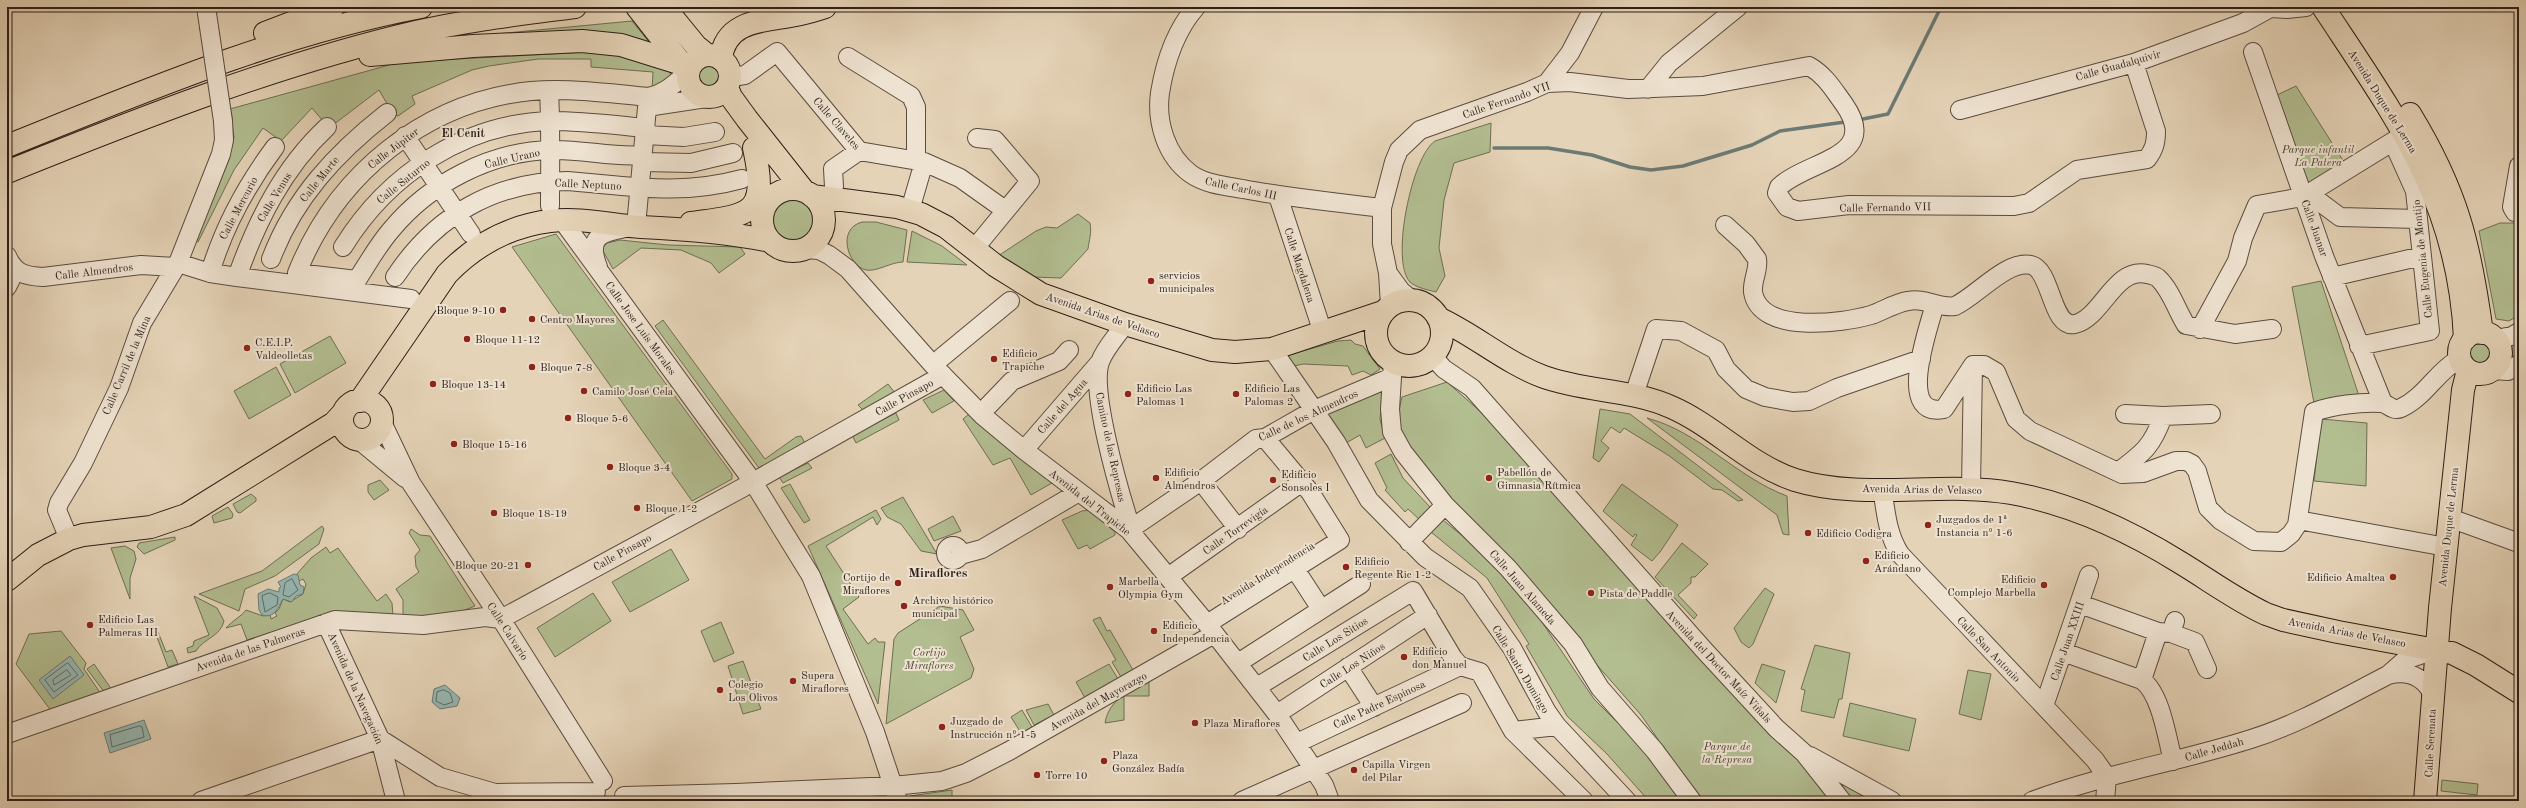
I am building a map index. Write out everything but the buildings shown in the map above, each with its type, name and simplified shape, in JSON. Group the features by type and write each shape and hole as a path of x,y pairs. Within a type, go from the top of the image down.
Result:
{"main road":[{"path":"168,83 195,60 333,7"},
{"path":"7,146 168,83 287,40 348,23 421,7"},
{"path":"7,172 189,99 322,57 417,32 493,17 575,7"},
{"path":"637,7 676,38 717,79 747,119 822,210 824,219 812,243"},
{"path":"664,7 676,38 689,86 693,92 717,79"},
{"path":"717,79 724,43 742,28 762,20 796,15 826,7"},
{"name":"Avenida Duque de Lerma","path":"2322,7 2399,138 2432,187 2448,233 2461,293 2478,355 2463,390 2446,547 2430,638 2433,690"},
{"name":"Avenida Duque de Lerma","path":"2322,7 2399,97 2434,154 2446,179 2463,226 2470,253 2478,355 2458,521 2430,638"},
{"path":"322,57 375,55 514,43 582,41 621,45 685,68"},
{"path":"646,227 733,217 747,212 756,200 760,182 743,151 717,79 695,60 685,68"},
{"path":"743,151 766,166 766,205 763,225 770,241"},
{"path":"705,230 743,222 754,217 785,190 808,193"},
{"name":"Avenida Arias de Velasco","path":"808,193 864,204 910,210 946,227 1027,287 1041,294 1125,324 1212,350 1235,352 1272,349 1331,331 1387,309"},
{"path":"7,580 38,555 69,539 83,535 150,527 186,515 334,423 352,406 394,350 436,288 463,258 479,246 522,227 556,213 646,227 705,230 770,241 787,250 812,243 842,214 864,204"},
{"path":"1404,300 1412,300 1428,306 1438,318 1442,334 1436,351 1416,365 1393,369 1378,343 1377,325 1387,309 1404,300"},
{"name":"Avenida Arias de Velasco","path":"1438,318 1461,329 1480,343 1530,371 1547,378 1569,384 1634,394 1654,400 1690,417 1763,466 1795,480 1828,487 1971,488 2045,500 2106,522 2179,561 2257,609 2277,618 2338,632 2385,640 2430,638 2462,657"},
{"path":"1331,331 1367,335 1378,343"},
{"name":"Avenida Arias de Velasco","path":"1436,351 1456,340 1480,343"},
{"path":"303,442 335,436 366,440 377,434 382,419 385,380 394,350"},
{"path":"352,406 371,402 382,419"},
{"path":"352,406 343,424 348,434 356,439"},
{"path":"2430,638 2447,628 2450,641 2462,657 2519,692"},
{"path":"2385,640 2418,639 2431,632 2430,638"},
{"path":"2433,690 2448,662 2462,657"},
{"name":"Calle Serenata","path":"2425,801 2433,690"}],"street":[{"name":"Calle Carril de la Mina","path":"69,539 57,510 62,495 83,463 119,388 142,323 176,265 221,154 224,140 223,121 206,7"},
{"name":"Calle Carlos III","path":"1196,7 1174,43 1163,76 1158,105 1159,119 1168,145 1181,167 1207,182 1278,196 1382,208"},
{"path":"1546,83 1570,53 1594,7"},
{"path":"1648,89 1669,63 1738,7"},
{"name":"Calle Guadalquivir","path":"1960,110 2134,63 2251,12 2271,7 2287,9 2322,7"},
{"name":"Calle Claveles","path":"717,79 745,75 777,52 859,151 920,160 960,178 1005,210"},
{"name":"Calle Juanar","path":"2253,52 2306,195 2332,277 2383,403"},
{"path":"848,57 911,96 916,108 920,160 910,210"},
{"name":"Calle Fernando VII","path":"1412,300 1402,291 1387,265 1382,244 1382,208 1410,137 1420,130 1546,83 1570,82 1628,89 1703,86 1762,76 1797,67 1809,66 1820,72 1851,114 1855,123 1854,138 1849,145 1831,159 1800,172 1779,187 1777,193 1787,207 1798,211 1849,205 2014,206 2029,203 2077,170 2146,159 2153,151 2156,143 2156,131 2134,63"},
{"name":"Calle Júpiter","path":"357,280 297,273 323,220 342,192 376,159 405,136 440,117 472,104 511,95 549,90 648,102 665,92 685,68"},
{"path":"599,268 592,250 596,239 606,233 646,227 640,187 648,102 717,79"},
{"path":"549,90 551,150 550,181 556,213"},
{"name":"Calle Marte","path":"271,260 293,212 316,179 355,138 387,113"},
{"name":"Calle Saturno","path":"343,247 373,205 389,189 423,162 474,137 509,127 550,122 645,131 684,137 715,132"},
{"name":"Calle Venus","path":"237,277 267,205 310,142 327,126"},
{"path":"405,136 471,234"},
{"path":"974,249 1030,181 995,140 977,138"},
{"path":"2200,329 2237,261 2243,238 2257,205 2306,195 2399,138"},
{"name":"Calle Eugenia de Montijo","path":"2359,346 2430,331 2415,191 2399,138"},
{"name":"Calle Mercurio","path":"210,273 218,247 233,213 250,182 275,147"},
{"name":"Calle Urano","path":"357,280 391,230 417,203 438,187 489,162 516,155 551,150 691,163 743,151"},
{"path":"834,187 833,168 859,151"},
{"name":"Calle Fernando VII","path":"1387,309 1389,224 1399,181 1401,160"},
{"path":"2516,211 2519,166"},
{"name":"Calle Neptuno","path":"395,277 423,240 456,213 496,193 550,181 697,189 742,179"},
{"name":"Calle Fernando VII","path":"1382,208 1386,204 1399,181"},
{"path":"2306,195 2340,217 2418,219"},
{"name":"Calle Magdalena","path":"1278,196 1308,291 1331,331"},
{"name":"Calle Fernando VII","path":"1382,208 1389,224"},
{"name":"Calle Jose Luis Morales","path":"556,213 586,256 599,268 752,482 811,576 868,715 896,793"},
{"path":"1725,225 1755,253 1758,264 1753,292 1764,311 1776,317 1801,323 1820,323 1870,315 1907,301 1926,300 1947,308 1956,306 2008,269 2031,266 2041,271 2061,318 2076,324 2087,317 2129,276 2142,273 2158,277 2167,289 2186,325 2200,329 2235,334 2272,329"},
{"name":"Avenida del Trapiche","path":"812,243 819,250 829,255 848,269 942,367 982,415 1024,450 1129,530 1257,687 1298,743 1315,770 1330,801"},
{"path":"2332,277 2422,256"},
{"path":"7,287 11,263"},
{"name":"Calle Almendros","path":"11,263 26,276 43,277 141,265 176,265 210,273 237,277 411,299"},
{"name":"Calle Pinsapo","path":"501,619 752,482 942,367 1010,301"},
{"path":"1935,304 1921,359 1917,385 1918,399 1922,406 1935,411 1944,409 1973,365"},
{"name":"Camino de las Represas","path":"1125,324 1100,362 1098,385 1121,496 1129,522 1129,530"},
{"path":"1634,394 1656,329 1681,331 1716,350 1726,369 1746,389 1765,397 1793,402 1809,401 1837,388 1921,359"},
{"path":"1973,365 1984,365 1996,372 2016,419 2030,431 2118,472 2143,473 2176,461 2186,461 2192,464 2197,471 2208,508 2220,520 2254,541 2281,542 2291,534 2298,520 2314,412 2326,408 2383,403 2393,409 2399,409 2410,402 2451,364 2478,355 2519,332"},
{"name":"Calle Santo Domingo","path":"1272,349 1336,442 1369,500 1409,542 1426,557 1470,588 1512,648 1546,712 1557,726 1627,801"},
{"path":"988,406 1012,381 1059,361 1069,350"},
{"name":"Avenida del Doctor Maíz Viñals","path":"1436,351 1444,369 1472,388 1688,633 1776,728 1804,753 1842,801"},
{"path":"2478,355 2508,371 2519,364"},
{"name":"Calle del Agua","path":"1024,450 1100,362"},
{"path":"1971,488 1973,365"},
{"name":"Calle de los Almendros","path":"1129,530 1201,481 1256,439 1265,438 1314,410 1393,369"},
{"name":"Calle Juan Alameda","path":"1393,369 1390,410 1392,432 1403,452 1445,505 1508,568 1573,644 1600,688 1655,751 1692,801"},
{"path":"2125,414 2163,416 2211,414"},
{"path":"2118,472 2144,452 2155,438 2163,416"},
{"name":"Calle Calvario","path":"382,419 411,483 501,619 599,791"},
{"path":"1265,438 1302,482 1337,536"},
{"name":"Calle Calvario","path":"356,439 411,483"},
{"path":"1201,481 1238,529"},
{"name":"Calle Torrevigía","path":"1168,577 1238,529 1302,482"},
{"name":"Calle San Antonio","path":"1882,488 1888,529 1900,554 2095,760 2107,777"},
{"path":"958,551 1076,490"},
{"path":"1100,507 1113,503 1121,496"},
{"path":"1409,542 1445,505"},
{"path":"2298,520 2446,547"},
{"path":"2458,521 2519,543"},
{"name":"Avenida Independencia","path":"1207,624 1295,569 1337,536"},
{"name":"Avenida Independencia","path":"1207,624 1337,536"},
{"path":"1295,569 1321,609"},
{"name":"Calle Juan XXIII","path":"2044,706 2089,575"},
{"path":"1238,663 1361,584"},
{"name":"Calle Los Sitios","path":"1257,687 1413,591 1428,616"},
{"path":"2080,604 2168,629 2195,642 2207,670"},
{"path":"1428,616 1460,666 1480,672 1513,731 1584,801"},
{"name":"Calle Los Niños","path":"1277,714 1428,616"},
{"name":"Avenida de las Palmeras","path":"7,734 326,623 344,620 423,625 485,617 501,619"},
{"name":"Avenida de la Navegación","path":"326,623 380,739 396,801"},
{"name":"Avenida del Mayorazgo","path":"623,798 896,793 966,773 1064,721 1207,624"},
{"path":"2142,680 2168,629"},
{"name":"Calle Jeddah","path":"2033,801 2107,777 2173,761 2253,738 2279,728 2323,709 2391,671 2430,638"},
{"path":"2385,640 2396,654 2391,671"},
{"path":"2063,652 2142,680 2155,695 2173,761"},
{"name":"Calle Padre Espinosa","path":"1298,743 1460,666"},
{"path":"1348,667 1374,707"},
{"name":"Calle Jeddah","path":"2391,671 2414,675 2433,690"},
{"path":"1242,801 1315,770 1462,703"},
{"path":"1513,731 1557,726"},
{"path":"201,801 380,739 440,777 495,793 599,791 616,781 622,787 623,798"},
{"path":"1804,753 1892,801"},
{"path":"2106,801 2107,777"}],"green space":[{"path":"632,21 653,47 485,35"},
{"path":"609,51 670,72 671,75 652,90 653,72 591,67 591,59 538,59 472,70 412,96 415,104 398,116 393,114 379,90 329,128 312,108 281,141 263,128 234,170 198,242 196,241 229,159 234,137 230,109 400,62"},
{"path":"710,63 720,67 724,77 720,87 710,91 700,87 696,77 700,67"},
{"name":"Parque infantil La Patera","path":"2296,86 2344,162 2308,186 2277,95"},
{"path":"1491,123 1490,152 1454,163 1444,200 1439,248 1445,276 1436,292 1416,286 1410,282 1404,271 1402,253 1406,209 1419,166 1427,151 1435,141"},
{"path":"790,197 798,197 803,198 810,203 815,210 815,228 810,235 803,240 790,241 782,238 775,231 772,223 772,215 775,207 782,200"},
{"path":"1078,214 1090,223 1091,233 1088,249 1061,278 1033,277 998,256 1036,231 1046,227 1057,228"},
{"path":"862,222 876,222 907,230 903,262 866,270 854,262 850,255 847,239 849,232 854,226"},
{"path":"2500,223 2519,223 2519,315 2509,321 2496,319 2479,231"},
{"path":"912,231 942,246 967,265 907,262"},
{"path":"556,234 732,474 732,479 692,501 512,247"},
{"path":"620,240 668,245 740,247 745,254 719,273 711,263 681,250 641,248 613,269 602,249 607,243"},
{"path":"2321,281 2360,399 2314,403 2292,287"},
{"path":"663,320 765,459 796,437 801,436 805,443 759,468 655,326"},
{"path":"330,336 346,363 295,393 280,364"},
{"path":"1351,340 1355,344 1363,346 1380,369 1371,375 1363,371 1352,375 1348,366 1303,364 1290,367 1285,356 1338,341"},
{"path":"2481,341 2491,345 2495,355 2491,365 2481,369 2471,365 2467,355 2471,345"},
{"path":"276,367 291,395 249,419 234,391"},
{"name":"Parque de la Represa","path":"1447,382 1491,421 1789,748 1831,801 1701,801 1641,715 1414,457 1409,449 1402,435 1399,422 1402,397"},
{"path":"888,384 895,393 863,410 858,405"},
{"path":"1383,389 1380,419 1385,438 1366,448 1360,435 1346,443 1324,411"},
{"path":"944,390 954,401 932,413 923,400"},
{"path":"1600,409 1630,414 1743,500 1738,501 1722,490 1713,489 1668,455 1624,428 1620,433 1611,427 1601,441 1609,448 1599,462 1593,458"},
{"path":"896,413 899,420 856,443 852,435"},
{"path":"969,414 1052,483 1031,495 1010,458 993,465 963,419"},
{"path":"1647,418 1684,433 1751,478 1787,496 1789,535 1783,534 1777,515"},
{"path":"2321,419 2367,423 2366,486 2314,481"},
{"path":"1391,454 1403,478 1430,507 1420,520 1408,509 1405,512 1385,490 1387,488 1375,463"},
{"path":"808,463 812,468 783,483 779,477"},
{"path":"380,480 389,490 374,500 368,492 368,485"},
{"path":"790,484 810,520 804,523 781,488"},
{"path":"1622,484 1678,525 1660,552 1652,561 1631,545 1637,535 1635,534 1633,537 1603,511"},
{"path":"251,494 256,498 256,501 240,513 237,512 233,504"},
{"path":"903,497 937,554 921,551 901,524 887,517 881,508"},
{"path":"228,507 233,514 232,518 214,523 212,516"},
{"path":"876,510 881,519 877,525 873,517 826,546 859,597 843,609 868,644 875,638 878,642 885,642 878,704 808,546"},
{"path":"1090,510 1115,532 1115,535 1090,549 1087,545 1078,549 1062,520 1082,511"},
{"path":"953,516 961,531 934,541 928,529"},
{"path":"1443,520 1488,557 1529,603 1594,699 1639,744 1685,801 1649,801 1607,754 1567,716 1526,646 1529,644 1487,578 1431,532"},
{"path":"322,526 324,529 319,544 275,576 245,589 239,611 199,594 262,571"},
{"path":"411,529 420,535 430,536 475,606 450,616 403,618 403,600 396,589 419,572 416,567 415,556 420,550 409,533"},
{"path":"175,537 175,540 144,554 137,547 139,543"},
{"path":"1682,543 1708,564 1695,577 1691,577 1691,583 1678,595 1697,615 1694,619 1655,577"},
{"path":"125,546 134,551 136,559 130,578 130,599 111,548"},
{"path":"326,547 330,553 338,548 377,601 386,594 392,603 393,616 335,612 247,640 241,624 226,628 246,610 263,616 270,615 271,619 277,616 275,613 279,609 283,599 290,602 303,594 306,584 303,579 299,581 296,575 311,558"},
{"path":"671,549 689,580 630,612 612,582"},
{"path":"1765,588 1774,594 1753,644 1749,648 1741,642 1734,628"},
{"path":"593,593 611,621 555,657 537,628"},
{"path":"194,596 217,608 224,621 219,631 203,643 196,651 188,653 187,648 193,646 194,641 209,635"},
{"name":"Cortijo Miraflores","path":"940,606 963,610 974,630 960,637 974,669 971,678 886,724 894,639 898,633"},
{"path":"1100,617 1107,631 1110,630 1133,670 1121,677 1112,662 1116,660 1093,620"},
{"path":"721,622 734,653 714,662 701,631"},
{"path":"61,631 86,663 84,669 101,694 52,712 16,664 29,634"},
{"path":"158,632 166,652 172,650 178,664 168,667 157,637"},
{"path":"1815,645 1850,653 1842,699 1839,699 1834,718 1801,711 1805,690 1801,689"},
{"path":"743,661 761,709 743,714 728,666"},
{"path":"94,664 112,690 105,693 87,669"},
{"path":"1109,664 1118,679 1085,698 1076,682"},
{"path":"1762,664 1785,671 1776,703 1755,683"},
{"path":"1968,670 1991,674 1981,720 1959,714"},
{"path":"1149,682 1149,696 1124,696 1124,720 1105,723 1107,715 1115,702 1127,693"},
{"path":"1850,703 1916,719 1909,751 1843,736"},
{"path":"1048,704 1054,715 1034,725 1026,710"},
{"path":"1022,710 1032,727 1021,733 1011,717"},
{"path":"1835,780 1877,801 1851,801"},
{"path":"2442,780 2478,784 2477,795 2441,791"},
{"path":"952,790 952,801 911,801 910,796"}],"water":[{"path":"294,574 298,575 300,585 304,587 303,594 296,596 292,602 283,599 276,612 266,616 262,615 259,610 258,594 268,589 279,592 279,588 281,587 278,582"},
{"path":"70,656 84,675 53,699 39,680"},
{"path":"445,685 460,698 457,706 440,709 432,702 434,689"},
{"path":"144,720 151,739 110,753 104,733"}],"waterway":[{"path":"1863,119 1888,114 1941,7"},
{"path":"1494,148 1548,148 1592,155 1630,167 1651,170 1683,166 1752,145 1780,131 1845,122"}],"place":[{"name":"servicios municipales","path":"1151,281"},
{"name":"Bloque 9-10","path":"503,310"},
{"name":"Centro Mayores","path":"532,319"},
{"name":"Bloque 11-12","path":"467,339"},
{"name":"C.E.I.P. Valdeolletas","path":"247,348"},
{"name":"Edificio Trapiche","path":"994,359"},
{"name":"Bloque 7-8","path":"532,367"},
{"name":"Bloque 13-14","path":"433,384"},
{"name":"Camilo José Cela","path":"584,391"},
{"name":"Edificio Las Palomas 1","path":"1128,394"},
{"name":"Edificio Las Palomas 2","path":"1236,394"},
{"name":"Bloque 5-6","path":"568,418"},
{"name":"Bloque 15-16","path":"454,444"},
{"name":"Bloque 3-4","path":"610,467"},
{"name":"Edificio Almendros","path":"1156,478"},
{"name":"Pabellón de Gimnasia Rítmica","path":"1489,478"},
{"name":"Edificio Sonsoles I","path":"1273,480"},
{"name":"Bloque 1-2","path":"637,508"},
{"name":"Bloque 18-19","path":"494,513"},
{"name":"Juzgados de 1ª Instancia nº 1-6","path":"1928,525"},
{"name":"Edificio Codigra","path":"1808,533"},
{"name":"Edificio Arándano","path":"1866,561"},
{"name":"Bloque 20-21","path":"528,565"},
{"name":"Edificio Regente Ric 1-2","path":"1346,567"},
{"name":"Edificio Amaltea","path":"2393,577"},
{"name":"Cortijo de Miraflores","path":"898,583"},
{"name":"Edificio Complejo Marbella","path":"2044,585"},
{"name":"Marbella Olympia Gym","path":"1110,587"},
{"name":"Pista de Paddle","path":"1591,593"},
{"name":"Archivo histórico municipal","path":"904,606"},
{"name":"Edificio Las Palmeras III","path":"90,625"},
{"name":"Edificio Independencia","path":"1154,631"},
{"name":"Edificio don Manuel","path":"1404,657"},
{"name":"Supera Miraflores","path":"793,681"},
{"name":"Colegio Los Olivos","path":"720,690"},
{"name":"Plaza Miraflores","path":"1195,723"},
{"name":"Juzgado de Instrucción nº 1-5","path":"942,727"},
{"name":"Plaza González Badía","path":"1104,761"},
{"name":"Capilla Virgen del Pilar","path":"1354,770"},
{"name":"Torre 10","path":"1037,775"}],"district":[{"name":"El Cenit","path":"463,133"},
{"name":"Miraflores","path":"938,572"}]}
